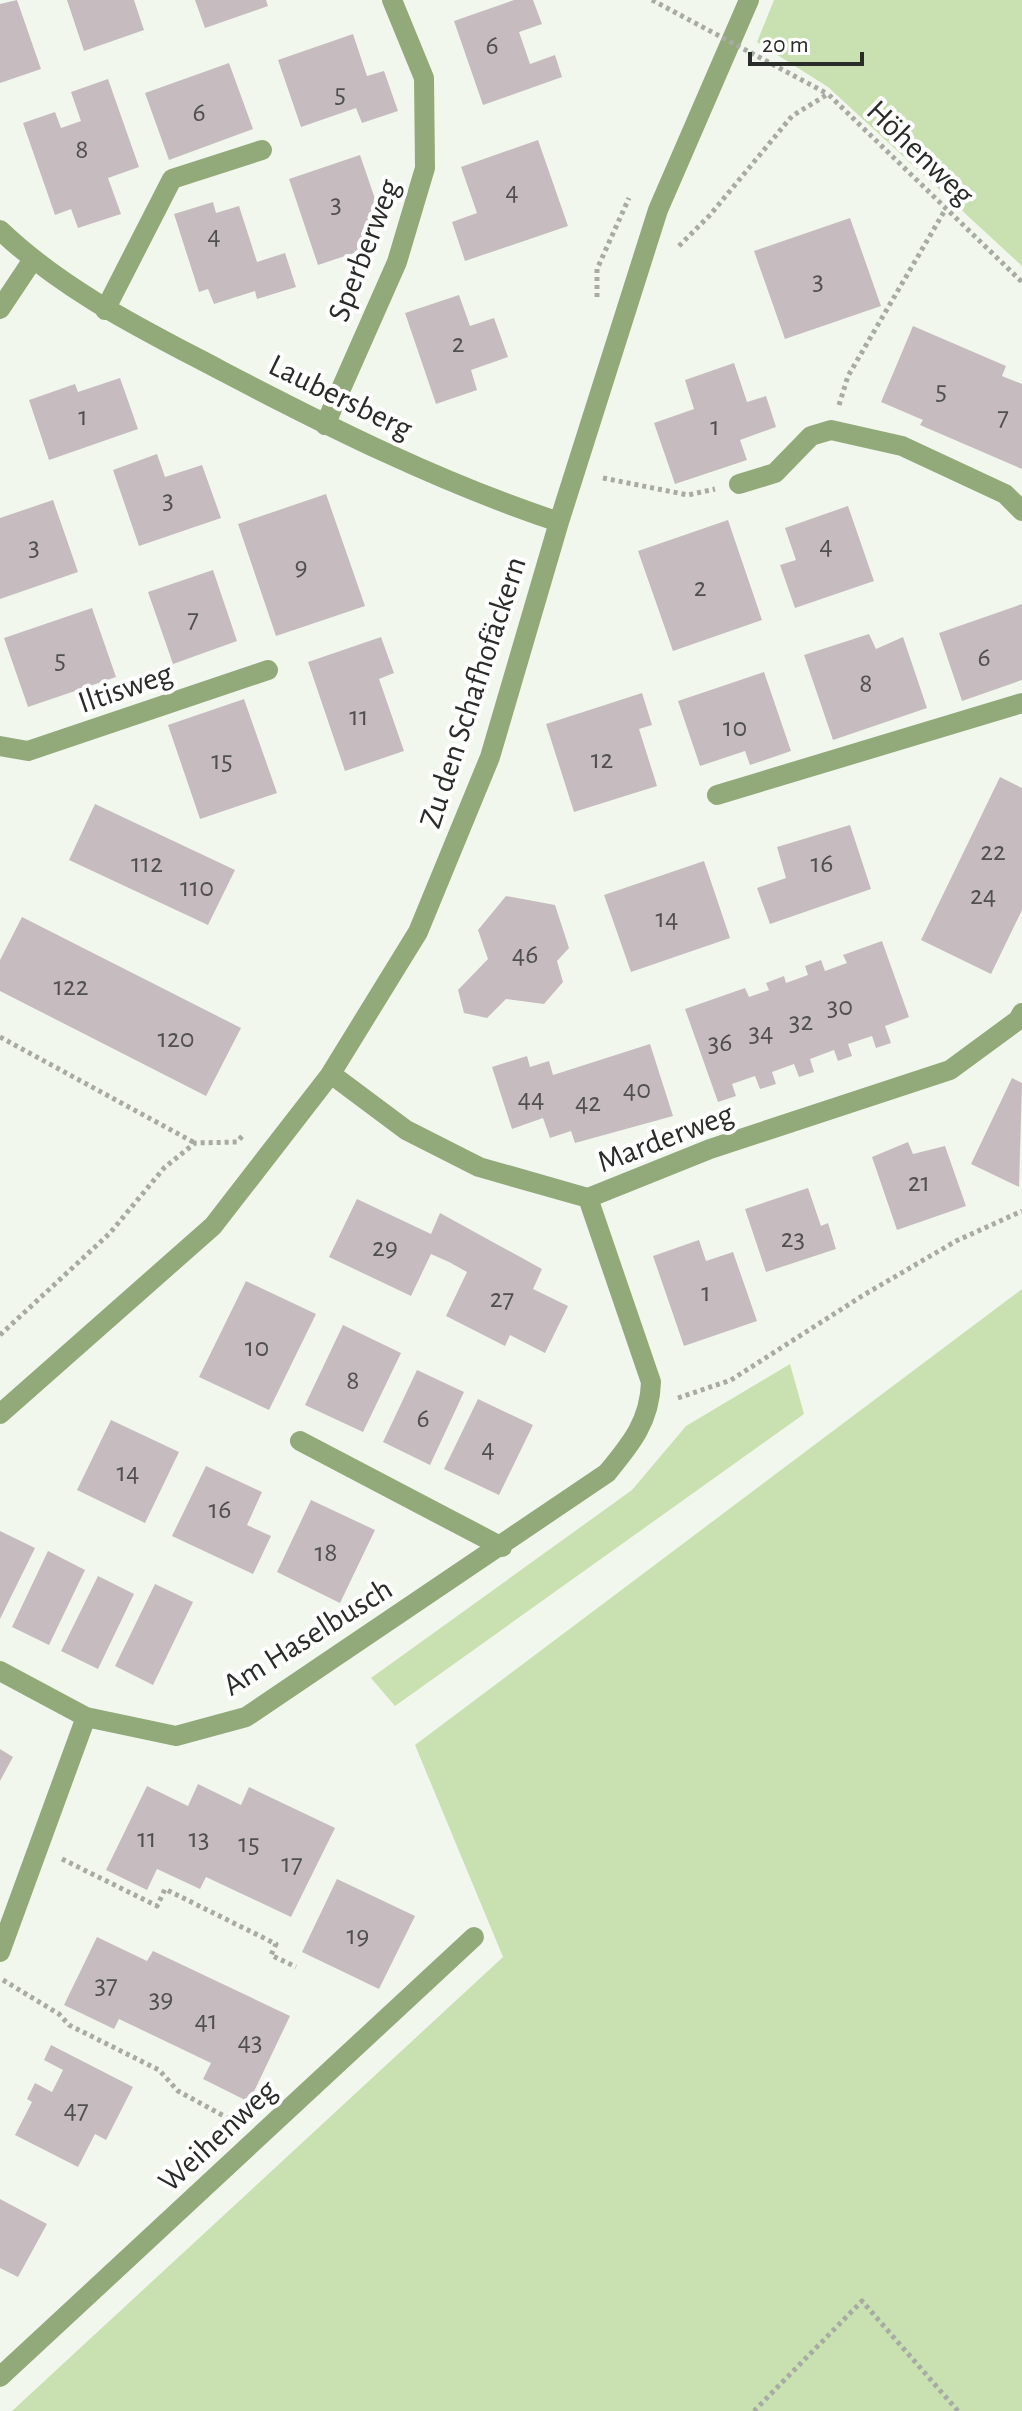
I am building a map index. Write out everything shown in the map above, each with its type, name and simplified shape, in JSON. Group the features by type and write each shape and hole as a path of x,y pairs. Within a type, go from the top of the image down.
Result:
{"street":[{"name":"Sperberweg","path":"325,425 397,262 425,168 424,78 392,0"},
{"name":"Zu den Schafhofäckern","path":"0,1414 213,1226 331,1074 418,932 490,757 559,522 658,210 749,0"},
{"path":"105,310 172,179 262,150"},
{"name":"Laubersberg","path":"0,230 32,261 105,310 325,425 559,522"},
{"path":"0,309 32,261"},
{"path":"739,484 775,473 811,436 831,430 902,446 1005,494 1022,511"},
{"name":"Iltisweg","path":"0,746 28,751 268,670"},
{"path":"717,795 1022,703"},
{"name":"Marderweg","path":"331,1074 406,1130 479,1167 588,1198 710,1149 950,1070 1018,1020 1022,1013"},
{"path":"588,1198 651,1382 650,1407"},
{"name":"Am Haselbusch","path":"0,1671 86,1717 176,1736 246,1717 502,1547 607,1473 635,1439 650,1407"},
{"path":"300,1441 502,1547"},
{"path":"0,1952 86,1717"},
{"name":"Weihenweg","path":"0,2377 474,1937"}],"path":[{"name":"Höhenweg","path":"652,0 828,94 1022,282"},
{"path":"709,42 715,28"},
{"path":"640,266 664,261 710,215 792,116 828,94"},
{"path":"597,310 597,269 620,213 634,190"},
{"path":"831,430 848,376 945,210"},
{"path":"599,477 688,495 739,484"},
{"path":"0,1037 195,1143 237,1142 247,1130"},
{"path":"0,1335 110,1233 164,1168 195,1143"},
{"path":"650,1407 731,1380 875,1288 956,1241 1022,1211"},
{"path":"37,1846 157,1906 165,1889 276,1944 271,1955 296,1967"},
{"path":"0,1978 59,2014 69,2025 159,2070 178,2091 261,2135"},
{"path":"754,2411 862,2301 958,2411"}],"green space":[{"path":"774,0 1022,0 1022,266 828,87 757,42"},
{"path":"1022,1289 1022,2411 12,2411 503,1957 415,1745"},
{"path":"790,1364 804,1414 395,1706 371,1678 632,1490 686,1426"}],"building":[{"path":"17,0 41,69 0,83 0,4"},
{"path":"67,0 134,0 144,30 84,51"},
{"path":"195,0 266,0 268,6 205,28"},
{"path":"514,0 533,0 542,24 519,32 530,64 555,55 562,77 483,105 454,21"},
{"path":"353,34 367,76 384,71 398,111 362,123 356,108 301,127 278,60"},
{"path":"229,63 253,129 169,160 145,93"},
{"path":"108,79 139,167 108,178 121,214 78,228 71,209 55,215 23,123 55,112 61,128 81,121 71,92"},
{"path":"538,140 568,226 465,261 452,222 477,213 461,167"},
{"path":"360,155 384,225 361,233 366,249 318,265 289,179"},
{"path":"213,202 216,213 239,206 257,262 285,253 296,287 257,299 255,291 214,304 208,289 199,292 174,214"},
{"path":"850,218 881,306 785,339 754,251"},
{"path":"459,295 470,326 494,318 508,357 471,370 477,390 436,404 405,313"},
{"path":"913,326 1006,366 1002,376 1022,384 1022,469 920,425 923,420 881,402"},
{"path":"734,363 747,402 766,396 776,427 740,440 747,460 675,484 654,423 694,409 685,380"},
{"path":"120,378 138,429 49,460 29,400 75,384 78,392"},
{"path":"157,454 165,477 202,465 221,518 139,546 113,470"},
{"path":"326,494 365,606 276,636 238,524"},
{"path":"53,500 78,572 0,599 0,518"},
{"path":"848,506 874,581 795,608 780,565 796,560 785,528"},
{"path":"728,520 762,620 673,651 638,551"},
{"path":"213,570 237,641 173,664 148,592"},
{"path":"1022,604 1022,680 962,701 939,633"},
{"path":"92,608 116,677 28,707 4,638"},
{"path":"869,634 876,649 903,637 927,708 833,740 804,655"},
{"path":"381,637 394,673 379,679 404,751 345,771 308,662"},
{"path":"764,672 791,751 750,765 745,751 700,766 678,701"},
{"path":"642,693 652,725 639,729 657,786 574,812 546,724"},
{"path":"244,699 277,793 200,819 168,725"},
{"path":"1000,777 1022,788 1022,910 991,974 921,940"},
{"path":"95,804 235,870 208,925 69,860"},
{"path":"850,825 871,889 770,924 757,888 786,878 777,847"},
{"path":"704,861 730,938 631,972 604,895"},
{"path":"506,896 555,905 569,948 557,961 563,982 544,1004 506,999 487,1018 464,1013 458,990 488,959 478,930"},
{"path":"22,917 241,1028 206,1096 0,991 0,960"},
{"path":"882,941 909,1017 885,1026 891,1043 876,1048 872,1036 848,1044 852,1056 838,1061 834,1050 810,1059 814,1072 799,1077 794,1064 772,1072 776,1084 760,1089 755,1076 732,1084 736,1096 718,1102 685,1009 745,988 749,997 769,990 766,983 784,976 786,983 808,975 805,966 821,960 825,971 847,963 843,955"},
{"path":"650,1044 673,1116 575,1143 571,1131 550,1138 543,1118 512,1129 492,1067 527,1056 530,1067 549,1061 553,1075"},
{"path":"1012,1078 1022,1083 1019,1187 971,1164"},
{"path":"908,1142 913,1154 945,1146 966,1206 897,1230 872,1157"},
{"path":"808,1188 821,1226 828,1223 836,1249 766,1272 745,1209"},
{"path":"357,1199 431,1234 440,1213 542,1269 533,1289 568,1306 545,1353 510,1335 505,1346 446,1316 467,1272 431,1254 411,1296 329,1257"},
{"path":"699,1240 706,1261 733,1252 757,1321 684,1346 653,1256"},
{"path":"246,1281 316,1314 269,1410 199,1377"},
{"path":"343,1325 401,1353 363,1432 305,1405"},
{"path":"417,1370 464,1392 430,1465 383,1442"},
{"path":"478,1399 533,1425 499,1495 444,1469"},
{"path":"111,1420 179,1452 145,1523 77,1490"},
{"path":"206,1466 262,1492 247,1525 271,1536 253,1574 172,1536"},
{"path":"311,1500 375,1530 340,1603 277,1572"},
{"path":"0,1531 35,1548 0,1619"},
{"path":"48,1551 85,1570 49,1645 12,1627"},
{"path":"98,1576 134,1594 98,1669 61,1651"},
{"path":"155,1584 193,1602 153,1685 115,1666"},
{"path":"0,1749 13,1757 0,1781"},
{"path":"198,1784 241,1805 249,1787 335,1828 291,1917 206,1877 200,1889 157,1869 147,1890 106,1870 147,1786 188,1806"},
{"path":"337,1879 415,1916 379,1989 302,1952"},
{"path":"97,1937 147,1961 153,1951 290,2016 249,2102 203,2079 211,2063 119,2019 114,2029 64,2005"},
{"path":"51,2045 133,2087 106,2140 95,2134 78,2167 15,2135 32,2102 27,2099 35,2083 52,2092 63,2070 44,2060"},
{"path":"0,2199 47,2224 18,2277 0,2268"}]}
